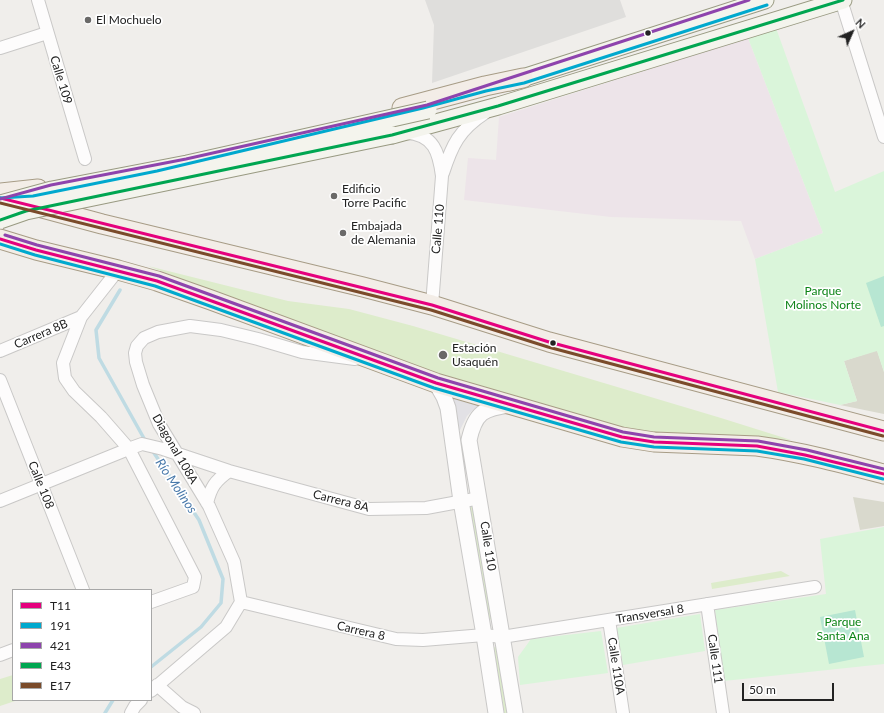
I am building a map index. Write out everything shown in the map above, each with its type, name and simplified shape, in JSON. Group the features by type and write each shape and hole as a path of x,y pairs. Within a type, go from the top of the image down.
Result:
{"main road":[{"path":"0,204 52,190 187,164 428,110 765,0"},
{"path":"0,220 26,211 396,134 498,106 842,0"},
{"path":"0,193 32,191 156,166 523,78"},
{"path":"0,198 102,224 363,286 432,305 549,342 884,432"},
{"path":"1,240 157,281 436,383 616,436 638,441 774,448 818,457 884,474"}],"street":[{"name":"Calle 109","path":"38,0 86,159"},
{"path":"842,0 883,133"},
{"path":"0,48 47,33"},
{"name":"Calle 110","path":"432,305 432,289 442,176 450,150 457,139 475,119 498,106"},
{"name":"Calle 110","path":"396,134 411,133 429,141 436,149 442,176"},
{"path":"118,270 81,317 63,363 65,378 74,391 129,449 194,577 193,587 152,602"},
{"name":"Carrera 8B","path":"0,351 81,317"},
{"name":"Diagonal 108A","path":"241,602 234,562 207,503 158,424 136,362 135,353 137,346 144,338 158,332 190,326 221,330 302,352 384,363"},
{"name":"Calle 108","path":"0,380 83,589"},
{"name":"Calle 110","path":"436,383 448,408 461,502 496,713"},
{"name":"Calle 110","path":"511,405 498,406 486,410 476,419 471,429 469,440 480,498 515,713"},
{"name":"Carrera 8A","path":"0,501 41,486 142,444 163,449 228,471 369,509 426,508 480,498"},
{"path":"207,503 210,490 218,479 228,471"},
{"name":"Transversal 8","path":"484,635 502,637 815,587"},
{"path":"194,713 182,707 154,688 226,627 241,602"},
{"name":"Carrera 8","path":"241,602 396,639 423,640 484,635"},
{"name":"Calle 111","path":"707,604 723,713"},
{"name":"Calle 110A","path":"609,620 623,713"},
{"path":"0,655 12,650"},
{"path":"131,713 140,701"}],"shaded area":[{"path":"425,0 620,0 626,17 432,83 434,25"},
{"path":"748,38 823,233 755,259 741,221 611,217 464,200 468,158 496,160 499,117"},
{"path":"877,350 884,372 884,414 840,405 857,401 844,361"},
{"path":"448,397 480,406 467,416 460,430 457,430"},
{"path":"853,497 884,502 884,526 860,530"}],"green space":[{"name":"Parque Molinos Norte","path":"776,28 835,192 884,171 884,372 877,351 844,361 857,401 840,405 778,392 755,259 823,233 748,38"},
{"path":"148,266 288,301 349,309 413,326 791,440 638,432 490,392 340,342"},
{"path":"884,276 884,326 881,327 866,283"},
{"path":"468,506 473,506 493,619 487,620"},
{"name":"Parque Santa Ana","path":"884,527 884,664 724,681 715,610 826,594 820,539"},
{"path":"781,571 790,576 712,589 711,583"},
{"path":"855,610 864,657 829,664 820,617"},
{"path":"700,614 705,651 623,665 616,628"},
{"path":"601,631 608,673 520,685 518,657 531,639"},
{"path":"496,647 507,713 503,713 491,648"},
{"path":"12,675 12,701 15,701 0,706 0,679"}],"waterway":[{"name":"Río Molinos","path":"120,290 96,330 99,358 146,442"},
{"name":"Río Molinos","path":"152,450 199,520 223,579 221,603 201,627 152,666"},
{"name":"Río Molinos","path":"105,713 112,701"}],"transit line":[{"name":"421","path":"0,199 51,185 186,159 427,105 749,0"},
{"name":"E43","path":"0,220 26,211 392,135 498,106 843,0"},
{"name":"191","path":"0,198 33,196 157,171 524,83 767,5"},
{"name":"T11","path":"0,198 432,305 549,342 884,431"},
{"name":"E17","path":"0,203 431,310 548,347 883,436"},
{"name":"421","path":"5,235 37,245 159,276 438,378 623,432 654,437 758,441 807,450 884,469"},
{"name":"T11","path":"0,239 36,250 157,281 436,383 622,437 654,442 757,446 805,455 884,474"},
{"name":"191","path":"0,244 35,255 155,286 434,388 621,442 654,447 757,451 804,459 883,479"}],"place":[{"name":"El Mochuelo","path":"88,20"},
{"name":"Edificio Torre Pacific","path":"334,196"},
{"name":"Embajada de Alemania","path":"343,233"},
{"name":"Estación Usaquén","path":"443,355"}]}
